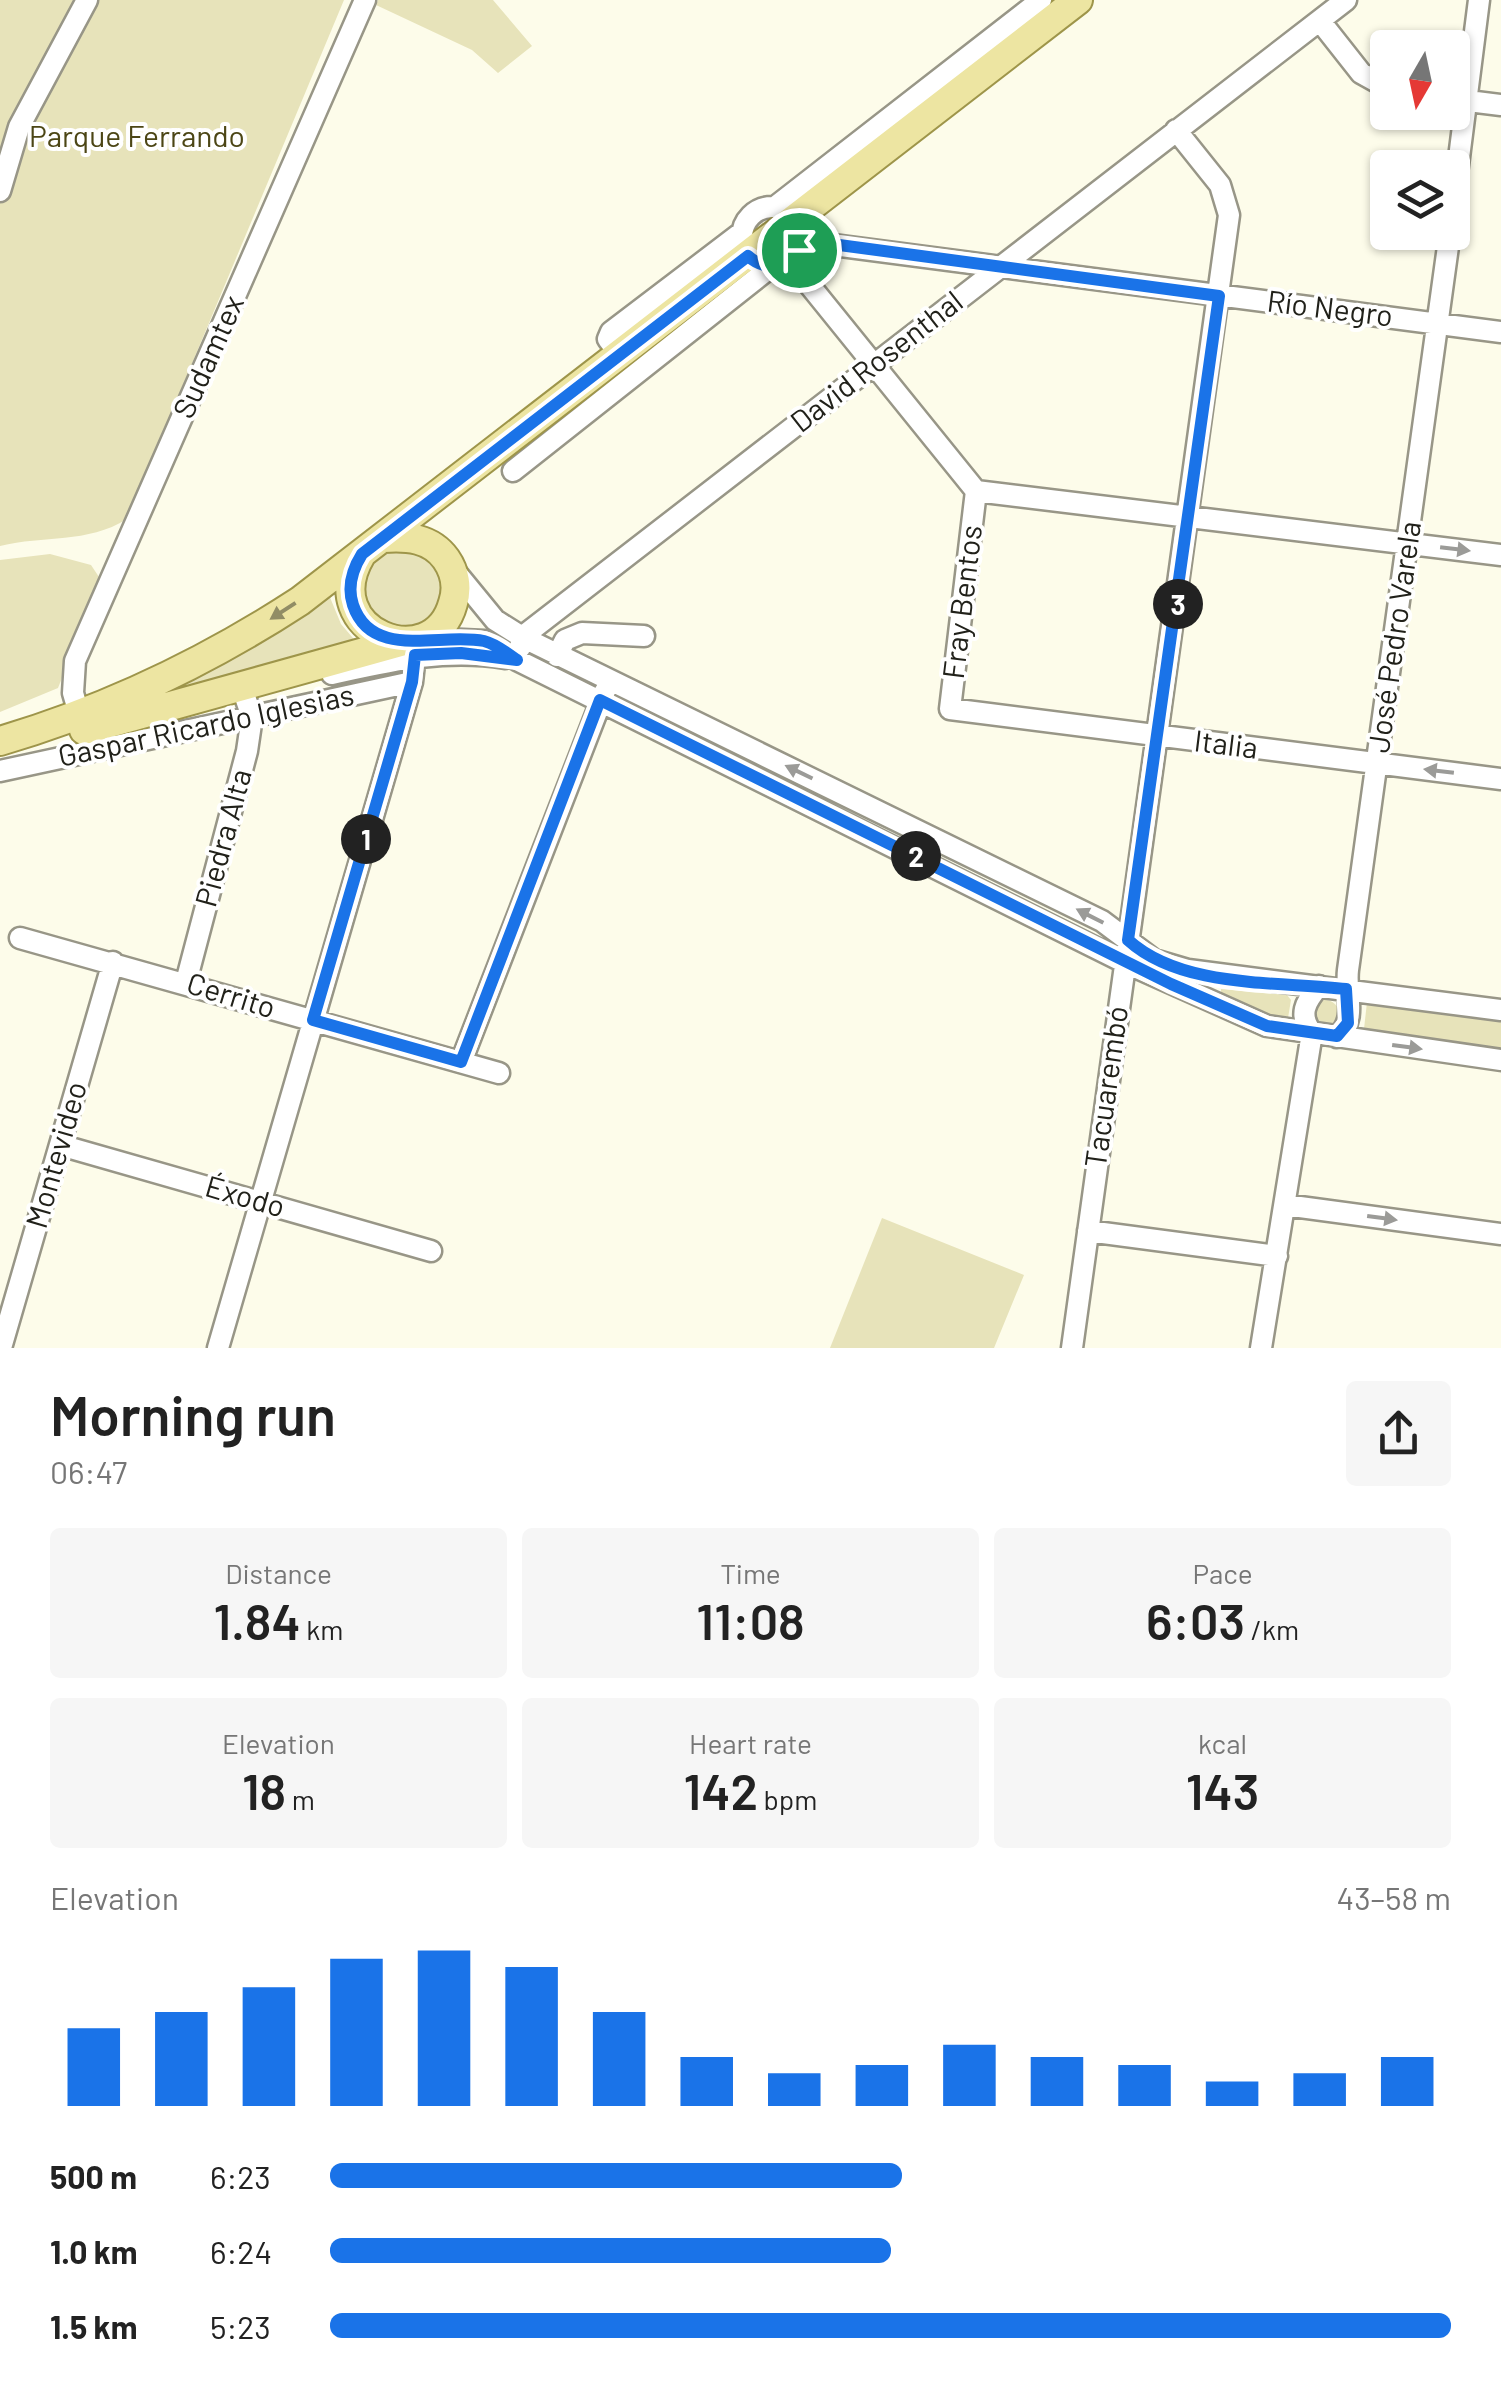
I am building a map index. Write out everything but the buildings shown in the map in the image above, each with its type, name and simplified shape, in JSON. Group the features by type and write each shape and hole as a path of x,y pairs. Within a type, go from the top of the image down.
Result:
{"main road":[{"path":"0,750 83,732 157,699 373,546 456,482 507,464 572,408 614,347 665,320 763,254 791,222 909,117 976,65 1078,0"},
{"path":"157,699 207,698 414,645 437,629 451,610 455,586 442,520 456,482"},
{"path":"373,546 423,541 448,562"},
{"path":"373,546 351,583 356,612 375,634 414,645"},
{"path":"0,741 83,732"}],"street":[{"path":"0,191 19,127 87,0"},
{"name":"Sudamtex","path":"83,732 73,693 75,661 365,0"},
{"path":"976,65 1042,0"},
{"name":"David Rosenthal","path":"522,638 1346,0"},
{"path":"1470,47 1479,0"},
{"path":"1320,21 1360,73 1370,78"},
{"path":"1470,101 1501,105"},
{"name":"Tacuarembó","path":"1072,1348 1229,205 1220,185 1176,130"},
{"path":"763,254 791,222"},
{"name":"Río Negro","path":"791,222 1002,266 1501,332"},
{"name":"José Pedro Varela","path":"1337,1036 1348,1023 1346,989 1448,250"},
{"name":"Fray Bentos","path":"763,254 872,366 976,491 950,709"},
{"path":"572,408 665,320"},
{"path":"976,491 1501,555"},
{"path":"448,562 495,620 522,638 1102,921 1154,960 1188,970 1501,1010"},
{"path":"557,656 565,640 582,633 644,636"},
{"path":"517,660 522,638"},
{"path":"207,698 244,694 414,645 484,641 1124,962 1267,1026 1501,1060"},
{"path":"218,1348 412,682 414,645"},
{"path":"461,1062 610,680"},
{"name":"Gaspar Ricardo Iglesias","path":"0,770 83,732 252,717 412,682"},
{"name":"Piedra Alta","path":"186,982 248,751 252,717 244,694"},
{"name":"Italia","path":"950,709 1501,780"},
{"name":"Cerrito","path":"20,938 498,1073"},
{"name":"Montevideo","path":"1,1348 113,962"},
{"path":"1261,1348 1312,1033 1305,1024 1304,1008 1318,986"},
{"name":"Éxodo","path":"60,1145 431,1251"},
{"path":"1285,1205 1501,1234"},
{"path":"1088,1232 1277,1256"}],"green space":[{"name":"Parque Ferrando","path":"0,0 344,0 127,519 81,536 0,546"},
{"path":"378,0 493,0 532,46 498,73 472,50 376,5"},
{"path":"390,548 429,559 436,566 442,587 437,616 403,634 363,611 366,565"},
{"path":"50,554 91,565 101,580 58,688 0,712 0,560"},
{"path":"329,595 341,624 358,644 162,702 163,691"},
{"path":"1221,989 1287,995 1291,1000 1288,1018 1283,1022 1221,994"},
{"path":"1325,1000 1335,1004 1339,1014 1335,1024 1325,1028 1315,1024 1311,1014 1315,1004"},
{"path":"1367,1002 1501,1019 1501,1048 1364,1029"},
{"path":"882,1218 1024,1275 994,1348 830,1348"}],"route":[{"path":"802,240 1219,296 1128,940 1154,960 1188,970 1346,989 1350,1000 1348,1023 1337,1036 1267,1026 1171,984 600,700 461,1062 313,1020 412,682 415,655 461,653 517,660 484,641 398,641 375,634 358,617 350,588 362,554 748,256 761,265 778,266 790,261 799,250 802,240"}]}
